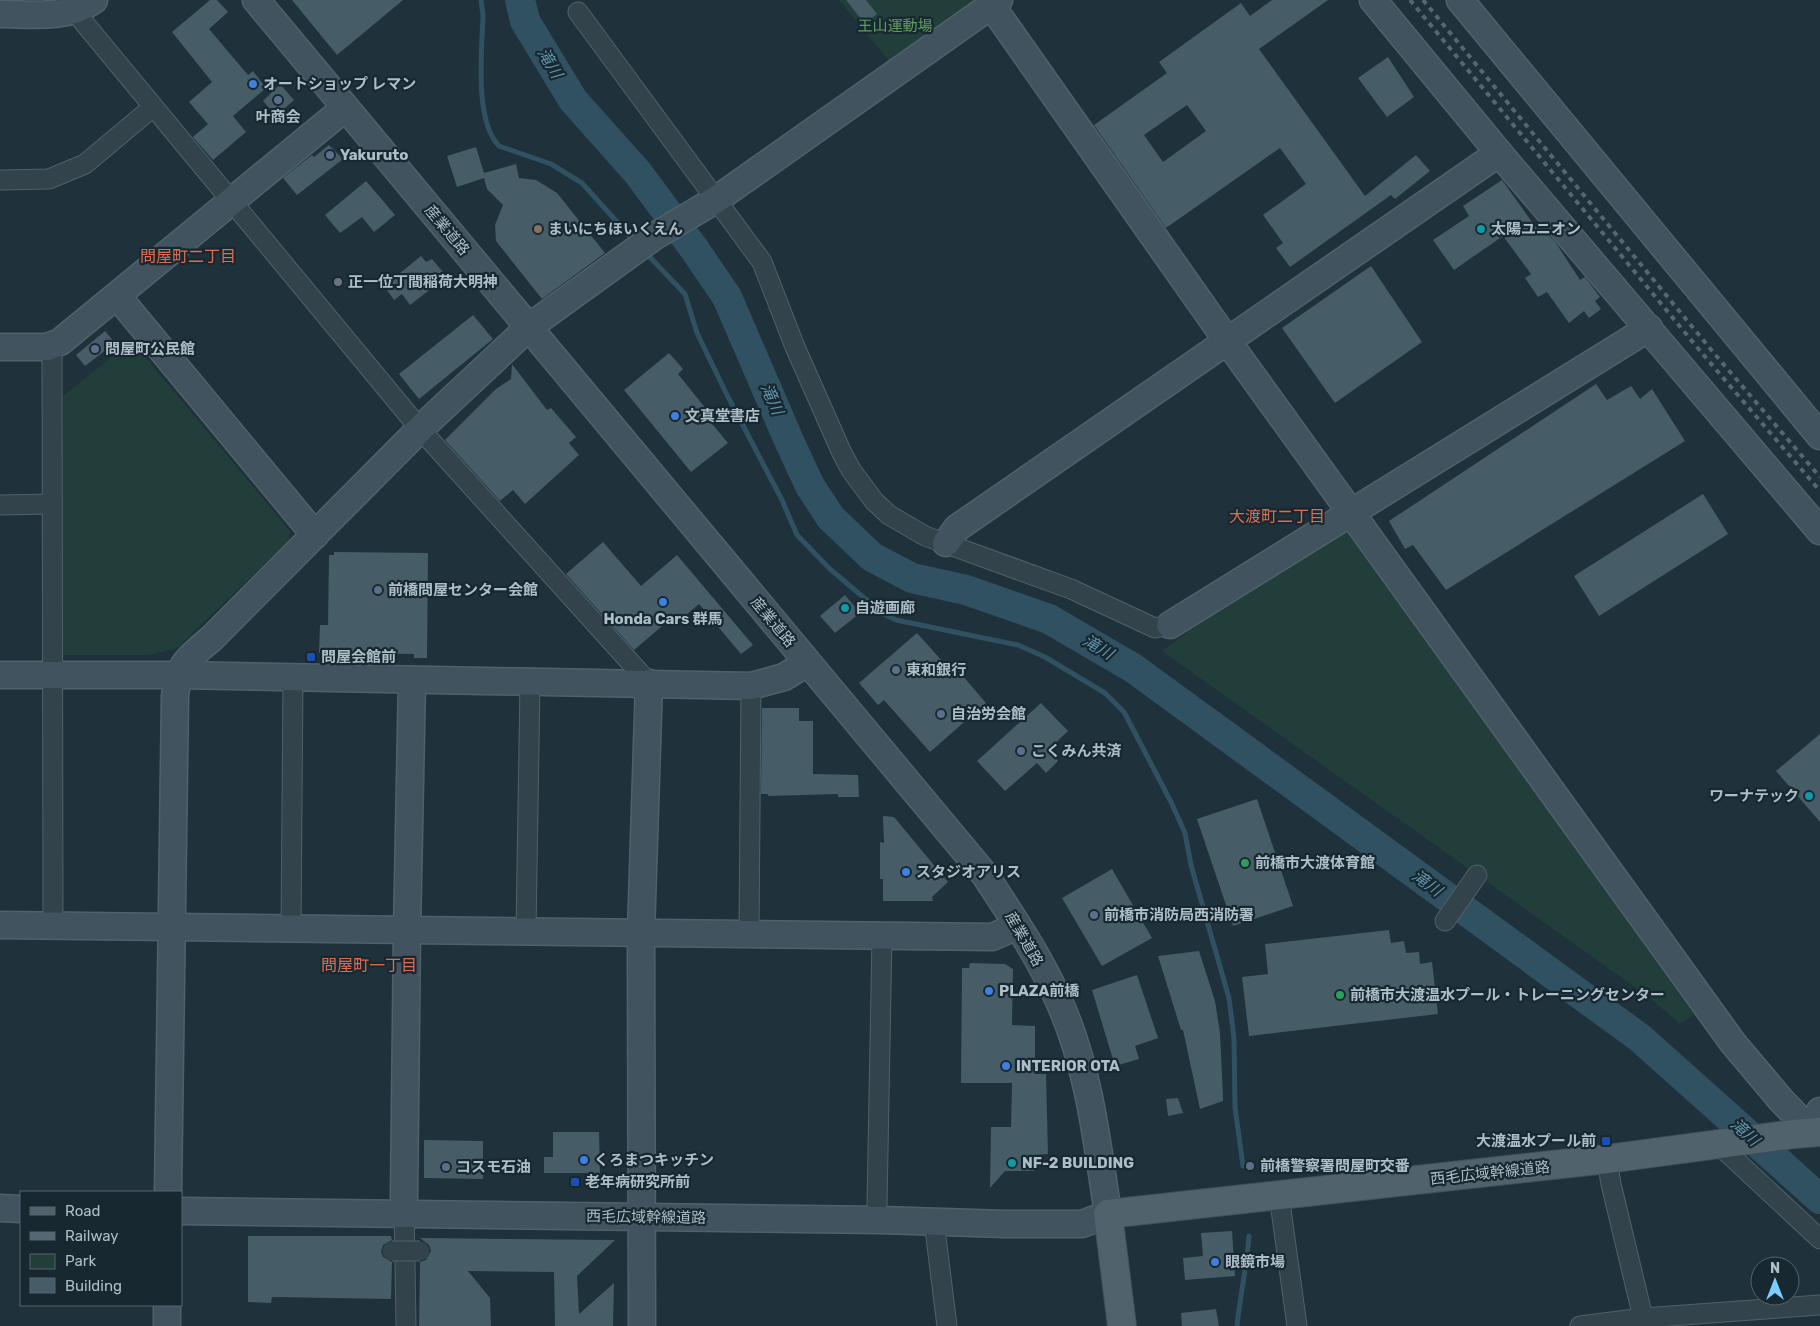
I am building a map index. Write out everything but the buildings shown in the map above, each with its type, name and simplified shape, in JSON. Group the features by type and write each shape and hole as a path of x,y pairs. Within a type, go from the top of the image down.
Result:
{"main road":[{"name":"西毛広域幹線道路","path":"1108,1214 1607,1159 1814,1129"},
{"name":"産業道路","path":"1108,1214 1122,1326"}],"street":[{"name":"産業道路","path":"256,0 985,875 1016,923 1059,1000 1081,1064 1093,1121 1108,1214"},
{"path":"1373,0 1499,153 1820,531"},
{"path":"1460,0 1820,436"},
{"path":"168,1191 175,696 177,676 184,663 420,429 529,327 655,236 711,203 995,3 1228,342 1733,1043 1781,1100 1814,1129"},
{"path":"0,14 54,14 78,4 153,107 420,429 649,683 641,933 642,1326"},
{"path":"578,12 711,203 722,209 762,262 795,347 851,470 874,501 889,515 925,536 1071,589 1148,625 1163,628 1170,625 1649,328"},
{"path":"0,180 49,179 86,164 153,107"},
{"path":"53,926 52,348 118,297 345,108"},
{"path":"946,543 957,528 1499,153"},
{"path":"118,297 315,535"},
{"path":"0,347 54,346"},
{"path":"0,505 52,504"},
{"path":"0,675 177,676 751,686 784,677 807,663"},
{"path":"291,930 293,679"},
{"path":"406,1326 404,1207 406,931 412,680"},
{"path":"526,932 530,683"},
{"path":"749,934 751,686"},
{"path":"1445,921 1476,875"},
{"path":"0,926 992,937 1006,932 1016,923"},
{"path":"877,1205 882,936"},
{"path":"1723,1143 1820,1239"},
{"path":"1607,1159 1611,1184 1644,1322"},
{"path":"0,1195 20,1195"},
{"path":"1279,1195 1297,1326"},
{"name":"西毛広域幹線道路","path":"182,1197 404,1207"},
{"name":"西毛広域幹線道路","path":"642,1210 877,1205 1080,1207 1108,1214"},
{"name":"西毛広域幹線道路","path":"182,1211 404,1207 642,1210 1005,1224 1082,1224 1108,1214"},
{"path":"0,1208 20,1209"},
{"path":"934,1221 947,1326"},
{"path":"392,1251 420,1251"},
{"path":"1580,1326 1644,1322 1820,1305"},
{"path":"167,1306 167,1326"}],"green space":[{"name":"王山運動場","path":"839,0 979,0 890,62"},
{"path":"132,341 290,531 289,540 177,648 149,655 62,655 63,396"},
{"path":"1340,532 1350,533 1694,1015 1680,1024 1649,997 1162,651 1223,606"}],"waterway":[{"path":"481,0 483,15 481,84 486,119 491,134 499,146 551,164 582,183 635,242"},
{"name":"滝川","path":"520,0 525,21 573,100 638,173 727,297 810,486 831,518 872,557 912,578 966,590 1049,619 1133,668 1640,1038 1820,1199"},
{"path":"645,252 685,294 697,333 782,500 797,535 830,569 882,613 896,620 1018,645 1045,657 1105,693 1124,712 1185,833 1191,865 1229,998 1234,1038 1235,1107 1243,1166"},
{"path":"1237,1326 1249,1236"}],"railway":[{"path":"1410,0 1701,352 1820,491"},
{"path":"1423,0 1713,352 1820,477"}],"place":[{"name":"オートショップ レマン","path":"253,84"},
{"name":"叶商会","path":"278,100"},
{"name":"Yakuruto","path":"330,155"},
{"name":"まいにちほいくえん","path":"538,229"},
{"name":"太陽ユニオン","path":"1481,229"},
{"name":"正一位丁間稲荷大明神","path":"338,282"},
{"name":"問屋町公民館","path":"95,349"},
{"name":"文真堂書店","path":"675,416"},
{"name":"前橋問屋センター会館","path":"378,590"},
{"name":"Honda Cars 群馬","path":"663,602"},
{"name":"自遊画廊","path":"845,608"},
{"name":"問屋会館前","path":"311,657"},
{"name":"東和銀行","path":"896,670"},
{"name":"自治労会館","path":"941,714"},
{"name":"こくみん共済","path":"1021,751"},
{"name":"ワーナテック","path":"1809,796"},
{"name":"前橋市大渡体育館","path":"1245,863"},
{"name":"スタジオアリス","path":"906,872"},
{"name":"前橋市消防局西消防署","path":"1094,915"},
{"name":"PLAZA前橋","path":"989,991"},
{"name":"前橋市大渡温水プール・トレーニングセンター","path":"1340,995"},
{"name":"INTERIOR OTA","path":"1006,1066"},
{"name":"大渡温水プール前","path":"1606,1141"},
{"name":"くろまつキッチン","path":"584,1160"},
{"name":"NF-2 BUILDING","path":"1012,1163"},
{"name":"前橋警察署問屋町交番","path":"1250,1166"},
{"name":"コスモ石油","path":"446,1167"},
{"name":"老年病研究所前","path":"575,1182"},
{"name":"眼鏡市場","path":"1215,1262"}],"district":[{"name":"問屋町二丁目","path":"188,256"},
{"name":"大渡町二丁目","path":"1277,516"},
{"name":"問屋町一丁目","path":"369,965"}]}
